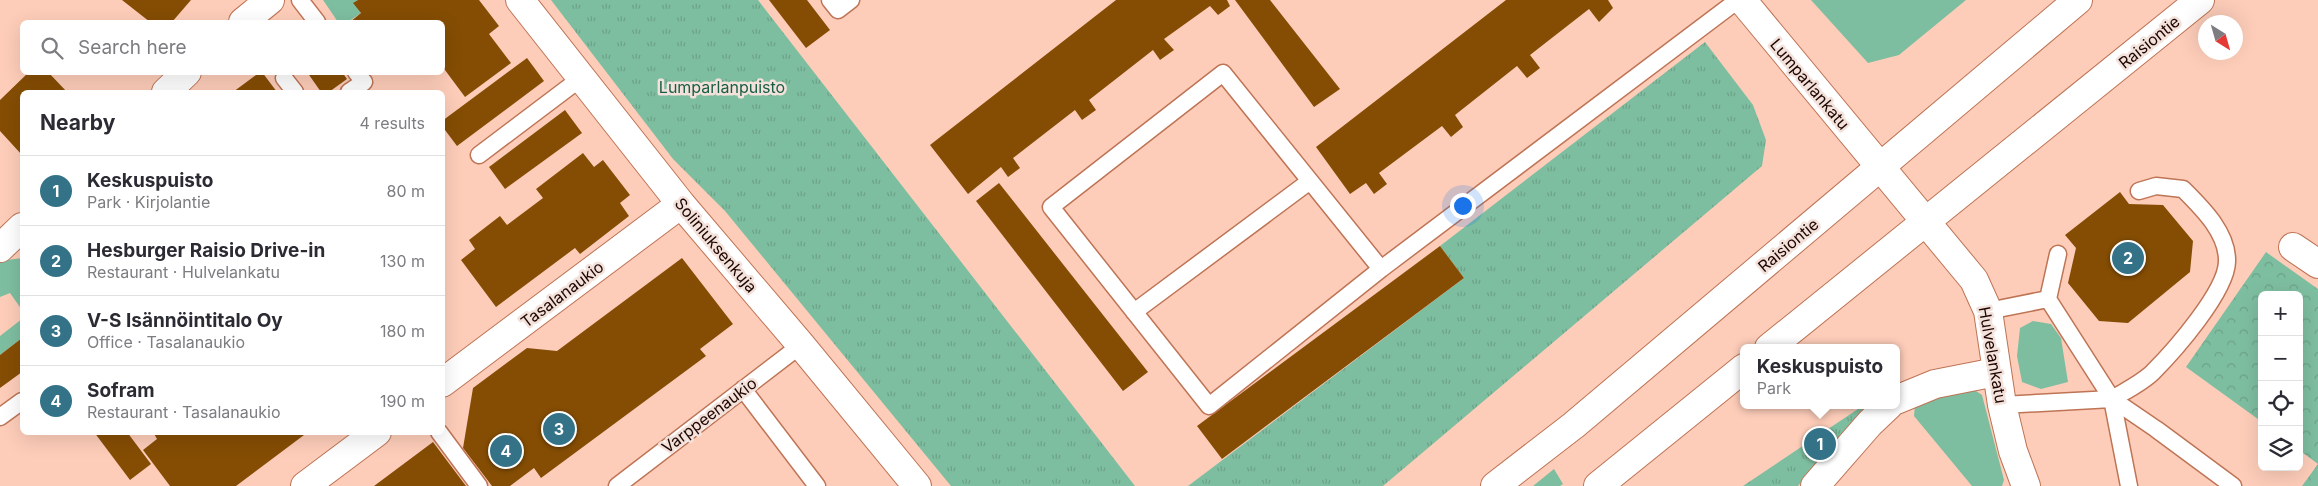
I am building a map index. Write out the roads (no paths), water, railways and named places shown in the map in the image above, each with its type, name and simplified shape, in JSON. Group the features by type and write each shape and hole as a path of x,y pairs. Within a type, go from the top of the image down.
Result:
{"street":[{"path":"245,20 270,0"},
{"name":"Soliniuksenkuja","path":"520,0 678,201 802,345 917,486"},
{"name":"Lumparlankatu","path":"1742,0 1879,167"},
{"name":"Raisiontie","path":"1495,486 1581,419 2078,0"},
{"name":"Raisiontie","path":"1774,344 2200,0"},
{"path":"168,90 184,75"},
{"name":"Hulvelankatu","path":"1879,167 1974,280 1988,311 2002,405 2013,451 2026,486"},
{"name":"Tasalanaukio","path":"445,381 678,201"},
{"path":"0,248 20,230"},
{"path":"2293,248 2318,264"},
{"path":"1598,486 1740,371"},
{"path":"1900,398 1935,384 1996,372"},
{"path":"1816,486 1870,423 1885,409"},
{"path":"305,486 373,435"}],"lane":[{"path":"300,0 315,20"},
{"path":"830,0 838,10 851,0"},
{"path":"1381,269 1223,73 1051,207 1209,406 1381,269 1738,0"},
{"path":"353,90 364,82 358,75"},
{"path":"284,78 293,90"},
{"path":"479,155 581,78"},
{"path":"1134,312 1310,180"},
{"path":"2002,405 2112,399 2152,373 2210,304 2227,262 2223,241 2212,220 2183,189 2162,186 2139,191"},
{"path":"578,271 678,201"},
{"path":"2058,254 2048,299 2112,399 2129,486"},
{"path":"1988,311 2048,299"},
{"name":"Varppeenaukio","path":"617,486 802,345"},
{"path":"743,389 817,486"},
{"path":"2112,399 2233,486"},
{"path":"0,417 20,402"},
{"path":"441,435 479,486"}],"place":[{"name":"Hesburger Raisio Drive-in","path":"2128,258"},
{"name":"V-S Isännöintitalo Oy","path":"559,429"},
{"name":"Keskuspuisto","path":"1820,444"},
{"name":"Sofram","path":"506,451"}],"park label":[{"name":"Lumparlanpuisto","path":"722,87"}]}
